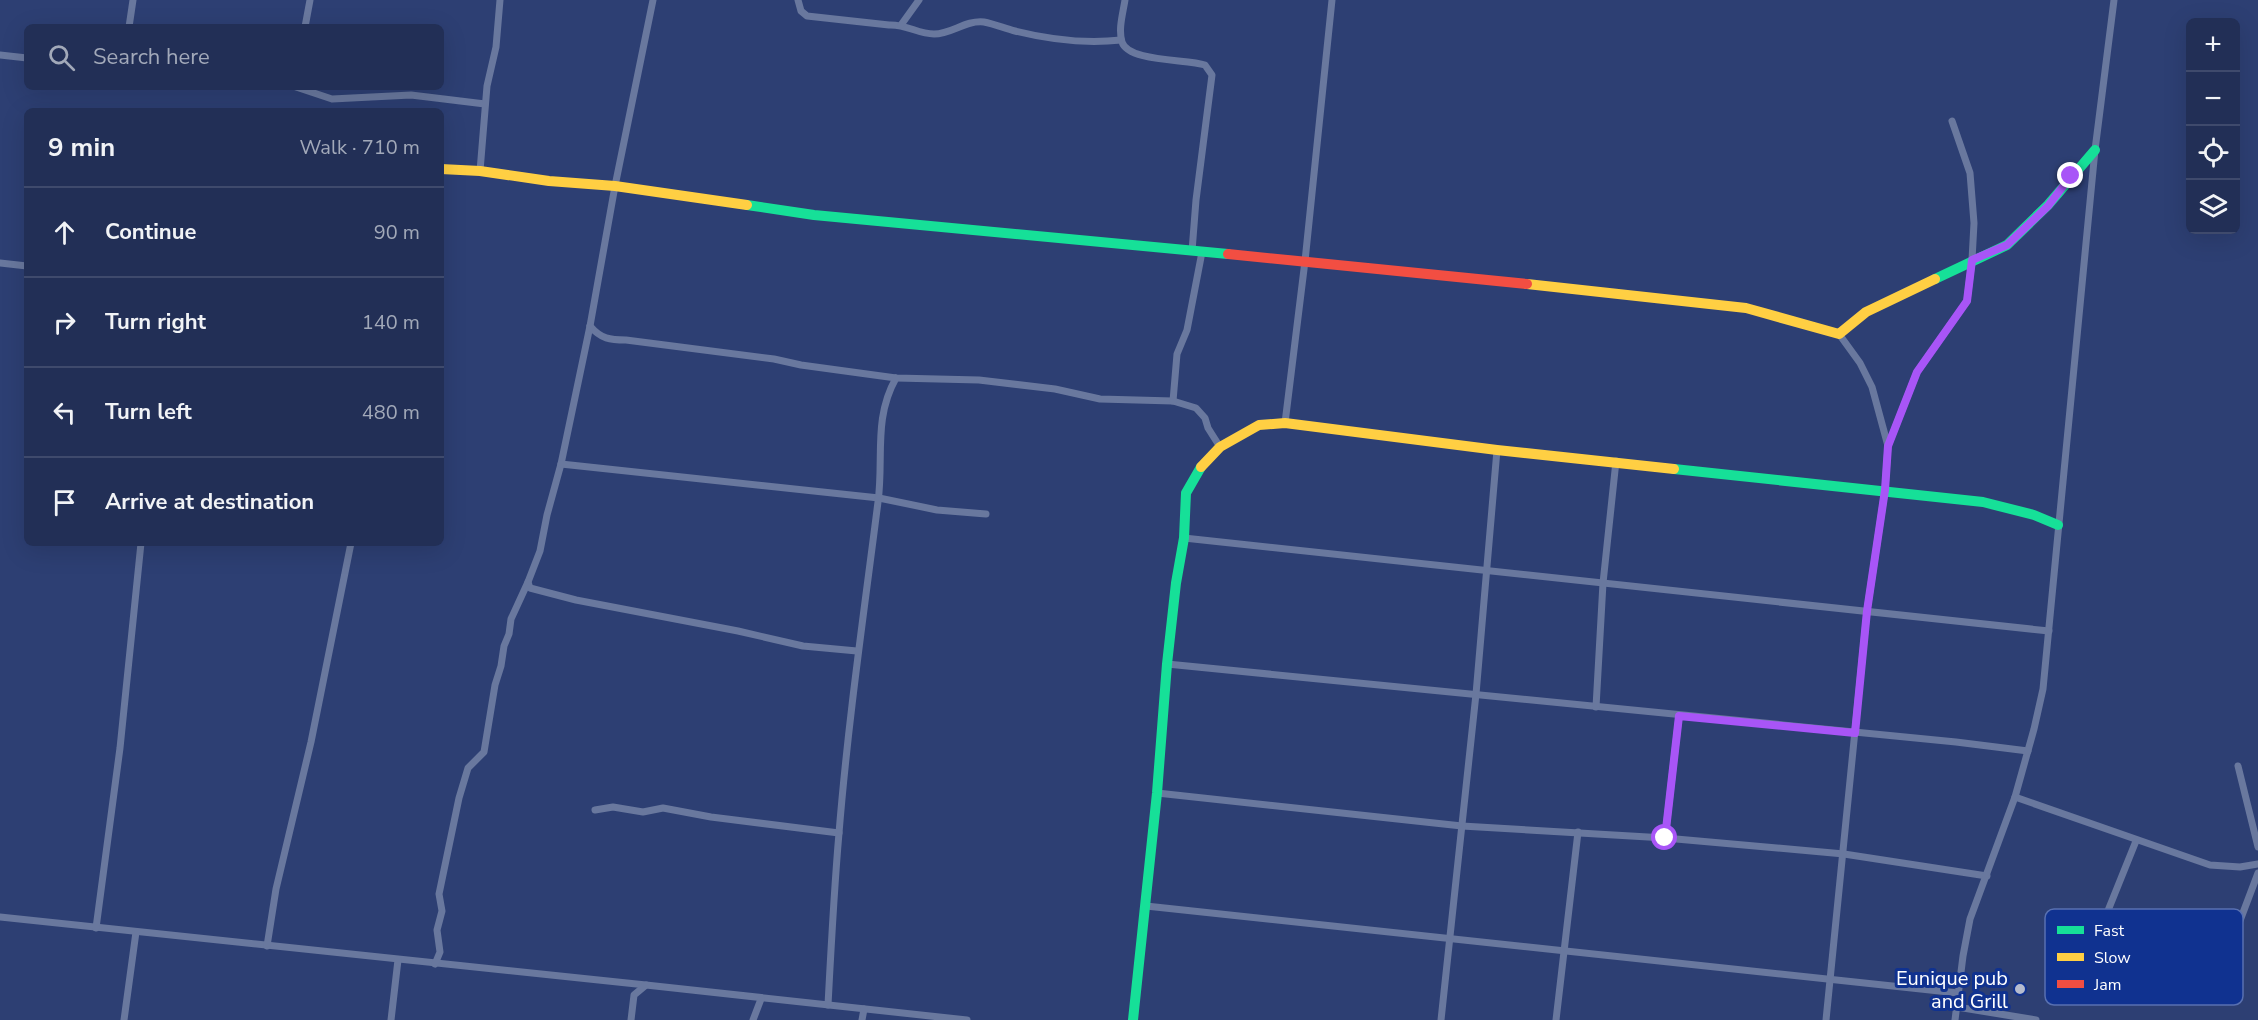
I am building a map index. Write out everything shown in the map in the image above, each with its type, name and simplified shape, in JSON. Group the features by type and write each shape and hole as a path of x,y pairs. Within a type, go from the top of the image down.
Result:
{"street":[{"path":"129,24 133,0"},
{"path":"306,24 310,0"},
{"path":"480,171 485,104 496,47 500,0"},
{"path":"435,964 440,952 438,930 442,911 439,894 459,798 468,768 484,752 495,685 511,619 540,551 590,326 615,186 653,0"},
{"path":"798,0 801,11 807,16 902,25 926,33 935,34 968,22 982,22 1076,43 1121,40"},
{"path":"902,25 919,0"},
{"path":"1125,0 1121,40 1124,47 1130,52 1199,63 1205,65 1211,72 1197,252 1187,330 1177,354 1173,401"},
{"path":"1285,423 1305,261 1332,0"},
{"path":"1955,1020 1970,919 2015,797 2043,689 2095,150 2114,0"},
{"path":"0,55 24,58"},
{"path":"309,90 332,99 411,95 485,104"},
{"path":"1826,1020 1867,611 1885,490 1888,446 1917,372 1967,301 1974,223 1970,173 1952,121"},
{"path":"1839,334 1866,312 2007,245 2048,206 2095,150"},
{"path":"444,169 480,171 549,182 615,186 814,215 1305,261 1746,308 1839,334 1860,363 1872,387 1888,446"},
{"path":"0,264 24,266"},
{"path":"590,326 598,336 610,340 626,340 774,359 801,365 897,378 979,380 1055,389 1100,399 1173,401 1196,408 1205,418 1208,428 1220,447"},
{"path":"828,1005 839,833 857,651 879,498 881,424 887,395 897,378"},
{"path":"1133,1020 1157,793 1167,664 1176,583 1184,538 1186,493 1199,469 1220,447 1259,425 1285,423 1497,450 1983,502 2034,515 2058,525"},
{"path":"1441,1020 1476,694 1497,450"},
{"path":"1596,707 1603,583 1616,461"},
{"path":"561,464 879,498 937,510 986,514"},
{"path":"1184,538 2049,631"},
{"path":"96,928 120,748 141,546"},
{"path":"267,946 276,889 308,760 350,546"},
{"path":"528,582 530,588 576,600 803,646 857,651"},
{"path":"1167,664 2028,751"},
{"path":"1665,838 1679,716"},
{"path":"2238,766 2258,847"},
{"path":"1157,793 1462,826 1665,838 1844,854 1987,876"},
{"path":"2015,797 2210,865 2240,867 2258,864"},
{"path":"595,810 613,807 643,812 663,808 711,817 839,833"},
{"path":"1556,1020 1578,832"},
{"path":"2109,909 2136,841"},
{"path":"2243,913 2258,873"},
{"path":"1146,906 1958,993"},
{"path":"0,917 967,1020"},
{"path":"124,1020 136,932"},
{"path":"391,1020 398,960"},
{"path":"631,1020 634,995 646,985"},
{"path":"753,1020 761,999"},
{"path":"1957,1007 2036,1020"},
{"path":"862,1020 864,1009"}],"traffic: fast":[{"path":"1935,279 2007,245 2048,205 2095,150"},
{"path":"747,205 814,215 1228,254"},
{"path":"1133,1020 1157,793 1167,664 1176,583 1184,538 1186,493 1201,467"},
{"path":"1674,469 1983,502 2034,515 2058,525"}],"traffic: slow":[{"path":"444,169 615,186 747,205"},
{"path":"1527,284 1746,308 1839,334 1866,312 1935,279"},
{"path":"1201,467 1220,447 1259,425 1285,423 1497,450 1674,469"}],"traffic: jam":[{"path":"1228,254 1527,284"}],"place":[{"name":"Eunique pub and Grill","path":"2020,989"}],"route":[{"path":"1665,838 1679,716 1855,733 1867,611 1885,490 1888,446 1917,372 1967,301 1972,260 2007,245 2048,206 2071,176"}]}
